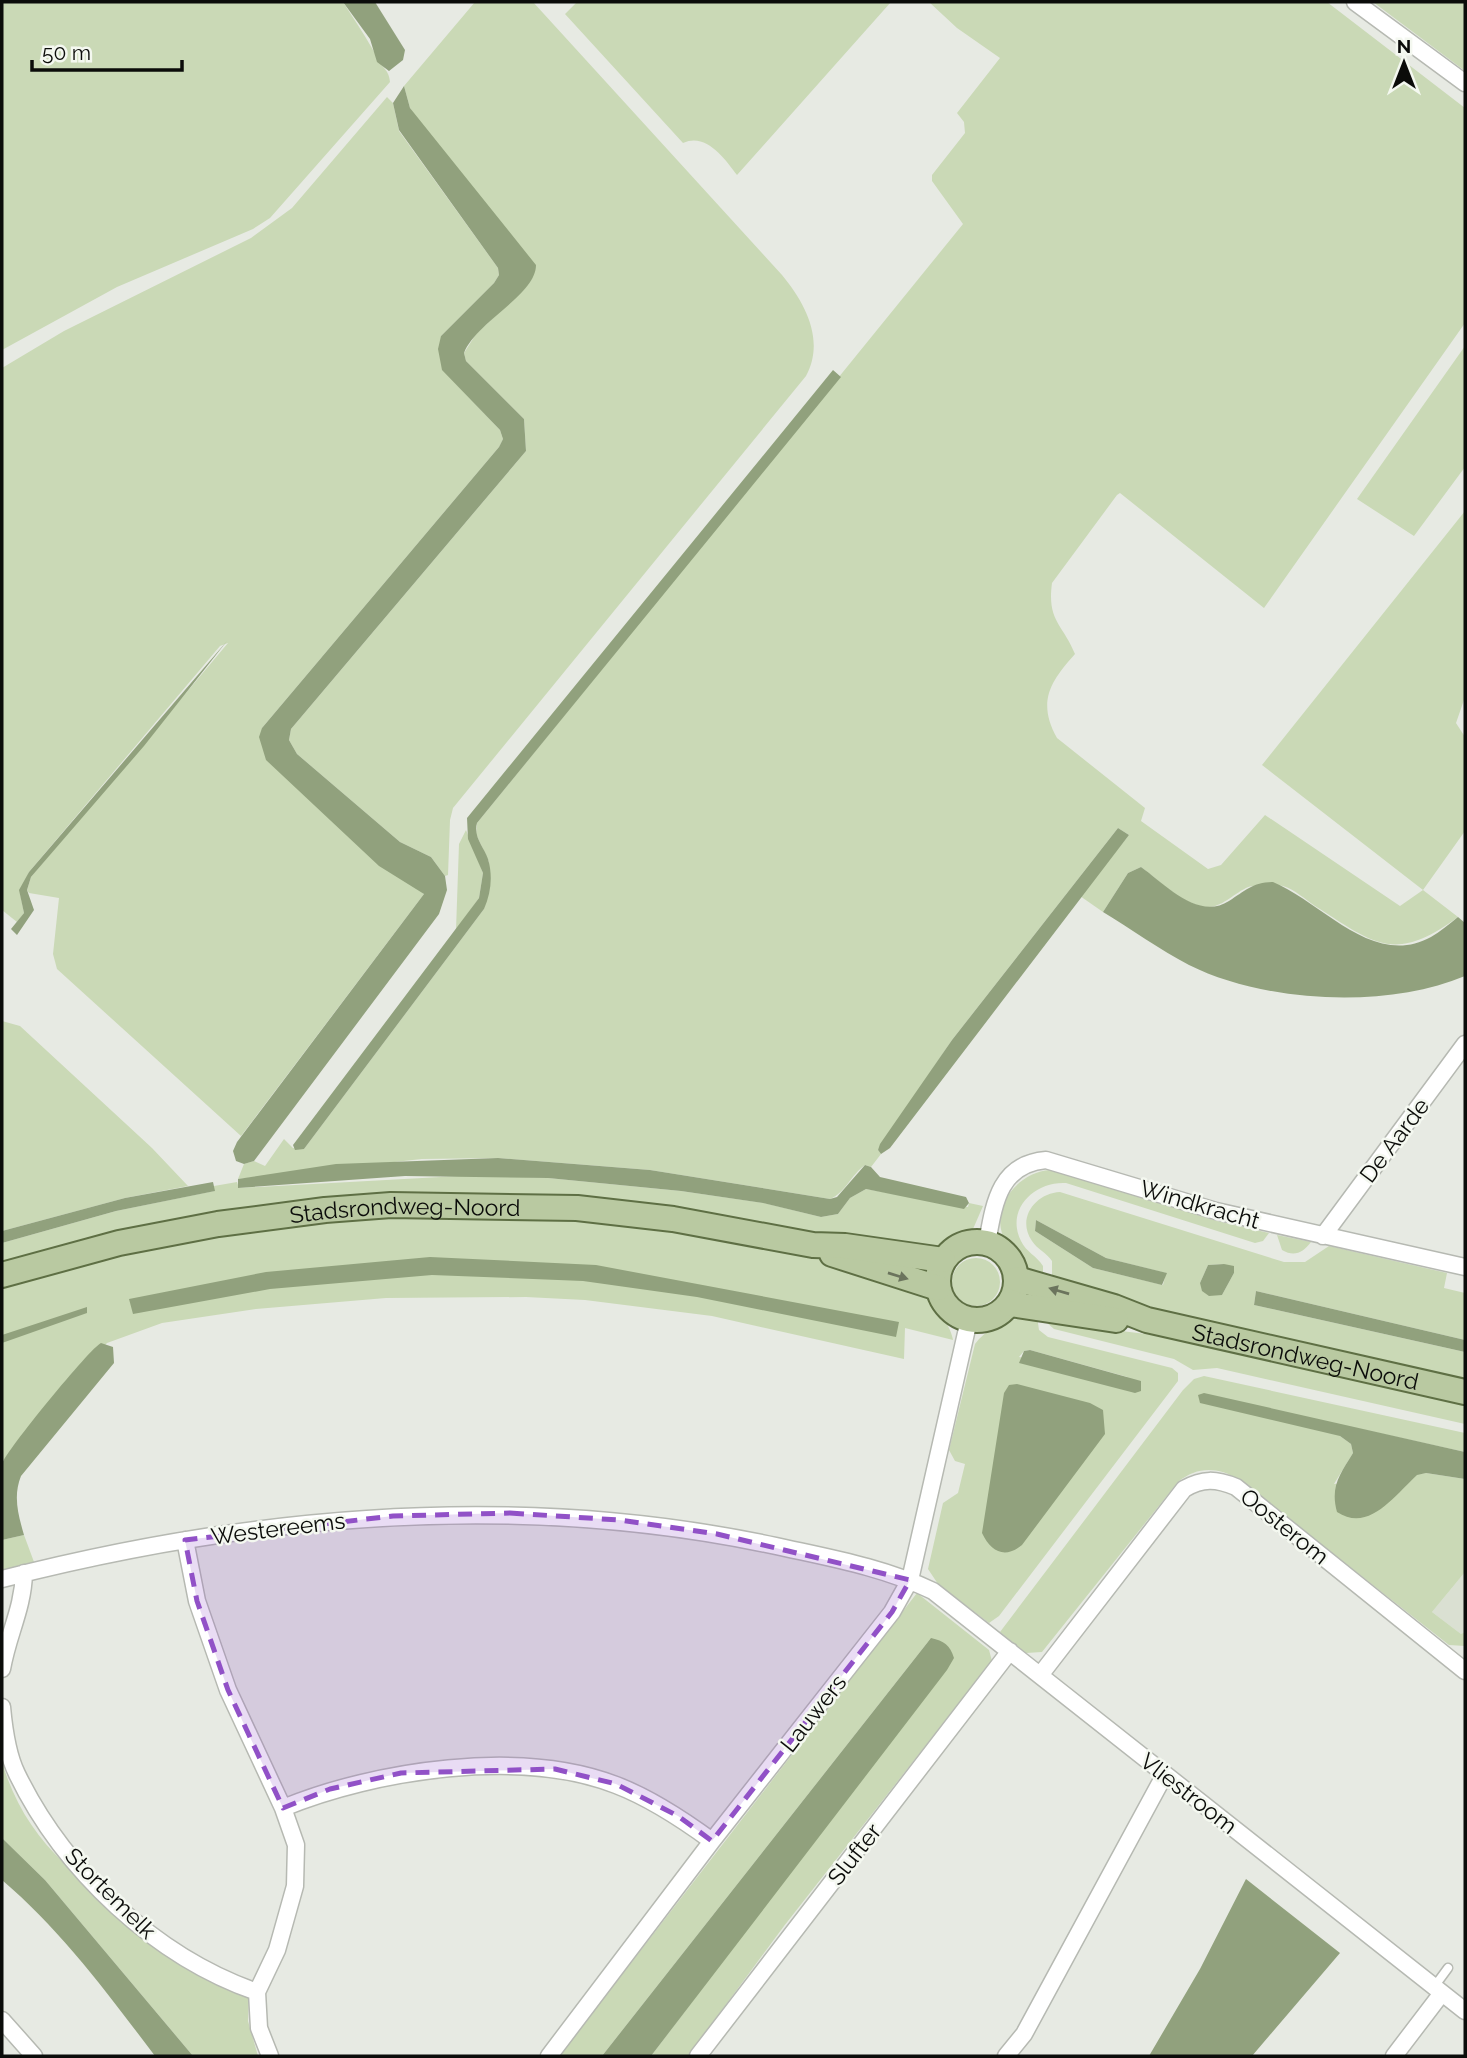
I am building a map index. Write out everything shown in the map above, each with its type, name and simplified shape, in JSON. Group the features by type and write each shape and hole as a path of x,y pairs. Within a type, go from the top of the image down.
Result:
{"main road":[{"name":"Stadsrondweg-Noord","path":"2,1275 119,1243 218,1224 391,1205 577,1208 673,1219 813,1245 845,1246 943,1260"},
{"path":"970,1242 987,1242 1002,1250 1012,1263 1017,1279 1010,1304 999,1314 985,1320 970,1320 955,1314 944,1303 938,1288 938,1274 943,1260 955,1248 970,1242"},
{"name":"Stadsrondweg-Noord","path":"813,1245 843,1259 938,1288"},
{"name":"Stadsrondweg-Noord","path":"1017,1279 1114,1307 1147,1320 1465,1392"},
{"name":"Stadsrondweg-Noord","path":"1010,1304 1113,1321 1147,1320"}],"street":[{"path":"1355,2 1465,83"},
{"name":"De Aarde","path":"1323,1236 1465,1044"},
{"name":"Windkracht","path":"987,1242 1001,1186 1022,1166 1046,1160 1216,1212 1465,1267"},
{"name":"Lauwers","path":"549,2056 712,1841 892,1612 910,1580 970,1320"},
{"name":"Oosterom","path":"1041,1674 1184,1489 1198,1481 1217,1479 1236,1487 1464,1667"},
{"name":"Westereems","path":"270,2056 258,2028 257,1992 277,1950 295,1886 296,1845 283,1808 228,1690 197,1601 185,1540 300,1522 393,1516 524,1514 619,1520 717,1534 876,1568 910,1580"},
{"path":"2,1579 185,1540"},
{"path":"2,1669 7,1639 23,1601 24,1573"},
{"name":"Vliestroom","path":"910,1580 933,1591 1041,1674 1465,2011"},
{"name":"Slufter","path":"698,2056 1010,1651"},
{"name":"Stortemelk","path":"2,1707 4,1732 16,1773 39,1812 73,1860 119,1908 168,1949 231,1983 257,1992"},
{"path":"283,1808 330,1789 401,1773 488,1767 555,1769 616,1784 678,1816 712,1841"},
{"path":"1006,2056 1024,2034 1166,1774"},
{"path":"1394,2056 1438,1990"},
{"path":"2,2020 34,2056"}],"lane":[{"path":"1438,1990 1448,1968"}],"highlighted area":[{"path":"510,1513 619,1520 717,1534 910,1580 892,1612 712,1841 678,1816 616,1784 555,1769 401,1773 330,1789 283,1808 228,1690 197,1601 185,1540 393,1516"}],"shaded area":[{"path":"2,2 343,2 387,72 390,82 270,218 253,229 117,287 2,350"},
{"path":"343,2 375,2 405,50 403,60 389,71 377,62 370,39"},
{"path":"475,2 533,2 791,286 810,323 814,350 806,376 453,808 448,875 445,876 431,857 400,842 297,754 289,740 291,729 526,451 524,419 466,361 464,353 476,334 526,287 410,108 404,86"},
{"path":"577,2 891,2 737,175 721,155 707,144 699,141 683,143 565,14"},
{"path":"929,2 1327,2 1465,108 1465,323 1264,608 1120,493 1117,495 1052,583 1054,614 1075,654 1053,683 1047,703 1051,725 1057,738 1145,808 1141,821 1208,869 1221,865 1265,815 1400,906 1423,890 1458,917 1436,932 1417,940 1400,944 1385,943 1370,939 1283,886 1249,887 1216,906 1202,907 1180,897 1141,867 1128,873 1103,912 1080,896 1129,835 1118,828 952,1040 878,1150 881,1154 871,1167 865,1165 840,1193 830,1199 650,1170 498,1158 422,1159 238,1179 244,1164 254,1161 265,1166 284,1139 293,1148 304,1149 484,909 489,862 476,834 477,823 963,224 932,181 932,175 965,133 964,122 957,113 1000,58 957,28"},
{"path":"1373,2 1465,2 1465,71"},
{"path":"404,86 410,108 536,265 526,287 480,330 464,353 466,361 524,419 526,451 291,729 289,740 297,754 400,842 431,857 445,876 447,890 439,914 254,1161 244,1164 236,1161 233,1151 237,1142 424,894 379,866 266,760 259,737 262,728 503,439 500,430 442,370 438,349 441,336 494,283 499,275 498,268 399,130 393,103"},
{"path":"387,97 393,103 399,131 498,268 499,275 494,283 441,336 456,384 500,430 503,439 262,728 424,894 241,1136 57,969 53,954 59,898 29,893 27,890 31,877 228,643 220,646 29,872 20,893 24,913 17,922 2,910 2,368 64,331 251,238 292,208"},
{"path":"1465,346 1465,467 1414,536 1357,499"},
{"path":"833,370 841,377 477,823 478,837 488,859 491,878 484,909 304,1149 295,1150 293,1145 479,898 483,873 468,839 467,818"},
{"path":"1465,511 1465,697 1456,723 1465,737 1465,831 1423,890 1262,765"},
{"path":"227,641 144,746 31,877 27,890 34,910 17,935 11,929 24,913 19,890 29,872"},
{"path":"1118,828 1129,835 890,1148 881,1154 878,1150 880,1144 952,1040"},
{"path":"466,830 483,873 479,898 456,930 459,844"},
{"path":"1141,867 1182,898 1206,907 1229,901 1255,885 1273,882 1349,929 1368,939 1389,945 1410,945 1431,937 1458,917 1465,923 1465,976 1434,987 1400,994 1363,997 1289,994 1219,978 1178,959 1103,912 1128,873"},
{"path":"2,1021 20,1026 152,1148 188,1186 125,1198 2,1231"},
{"path":"498,1158 650,1170 830,1199 837,1197 865,1165 871,1167 880,1177 966,1197 969,1203 964,1209 866,1189 850,1198 838,1214 821,1217 763,1203 681,1191 548,1178 405,1176 238,1188 238,1179 336,1164"},
{"path":"1050,1170 1217,1221 1269,1233 1263,1241 1255,1243 1066,1183 1055,1184 1034,1192 1026,1199 1017,1218 1021,1241 1043,1266 1043,1280 1014,1255 1003,1236 1000,1224 1004,1202 1010,1192 1028,1177"},
{"path":"477,1175 548,1178 681,1191 764,1203 821,1217 838,1214 850,1198 866,1189 968,1207 969,1203 983,1206 973,1229 930,1251 538,1195 408,1193 266,1205 184,1218 2,1264 2,1243 116,1211 214,1191 214,1186 237,1182 239,1188"},
{"path":"213,1182 215,1191 116,1211 2,1243 2,1231 125,1198"},
{"path":"1060,1192 1284,1262 1305,1262 1329,1246 1447,1273 1444,1288 1465,1293 1465,1340 1256,1291 1254,1305 1465,1352 1465,1381 1194,1321 1052,1283 1052,1261 1032,1241 1026,1224 1031,1208 1051,1193","holes":["1036,1220 1106,1258 1166,1273 1163,1285 1093,1268 1035,1231","1224,1264 1234,1273 1222,1295 1200,1283 1208,1265"]},
{"path":"428,1215 540,1219 655,1228 768,1246 823,1260 921,1292 930,1298 938,1309 953,1340 905,1328 904,1359 712,1316 585,1300 526,1297 386,1298 256,1309 162,1323 107,1343 2,1462 2,1287 107,1258 213,1238 320,1223"},
{"path":"1036,1220 1106,1258 1167,1273 1162,1285 1093,1268 1035,1231"},
{"path":"1277,1235 1311,1242 1305,1249 1290,1253 1282,1250"},
{"path":"430,1257 596,1265 899,1322 896,1337 697,1297 583,1281 432,1275 270,1289 133,1314 129,1299 266,1272"},
{"path":"976,1258 993,1265 1000,1282 993,1299 976,1306 959,1299 952,1282 959,1265"},
{"path":"1208,1265 1234,1266 1234,1273 1222,1295 1209,1296 1202,1291 1200,1283"},
{"path":"1256,1291 1465,1340 1465,1352 1254,1305"},
{"path":"87,1307 87,1313 2,1343 2,1335"},
{"path":"1037,1316 1039,1330 1048,1337 1172,1368 1178,1373 1178,1381 999,1616 989,1623 938,1584 928,1569 943,1503 958,1493 965,1464 955,1461 949,1450 975,1344 995,1327 1011,1320","holes":["1030,1350 1131,1378 1019,1357 1024,1351"]},
{"path":"1046,1322 1163,1336 1465,1404 1465,1424 1217,1368 1193,1370 1174,1359 1054,1329"},
{"path":"101,1343 113,1347 114,1363 21,1476 17,1498 24,1535 2,1540 2,1464 49,1400"},
{"path":"1030,1350 1141,1381 1141,1391 1135,1393 1019,1363 1024,1351"},
{"path":"1204,1376 1465,1433 1465,1452 1342,1425 1340,1436 1351,1444 1353,1453 1334,1484 1426,1473 1465,1479 1465,1572 1432,1612 1461,1634 1465,1632 1465,1646 1449,1645 1238,1479 1215,1470 1193,1473 1178,1482 1042,1652 1026,1653 1000,1632 1183,1390 1194,1379"},
{"path":"1017,1384 1090,1403 1103,1410 1105,1434 1022,1545 1010,1552 1004,1552 994,1549 982,1533 1004,1393 1009,1385"},
{"path":"1204,1393 1465,1452 1465,1479 1426,1473 1417,1475 1380,1509 1360,1518 1349,1517 1337,1512 1335,1495 1340,1474 1353,1453 1351,1444 1340,1436 1200,1403 1198,1395"},
{"path":"24,1535 34,1562 2,1570 2,1540"},
{"path":"1465,1572 1465,1632 1461,1634 1432,1612"},
{"path":"917,1593 989,1650 992,1661 784,1926 688,2056 651,2056 692,2002 931,1638 602,2056 559,2056"},
{"path":"931,1638 943,1642 951,1650 954,1658 947,1670 651,2056 602,2056"},
{"path":"2,1762 25,1815 58,1858 99,1893 249,1995 248,2021 258,2056 193,2056 45,1880 2,1838"},
{"path":"2,1838 45,1880 193,2056 155,2056 64,1941 2,1880"},
{"path":"1246,1879 1340,1953 1252,2056 1149,2056 1200,1969"}]}
